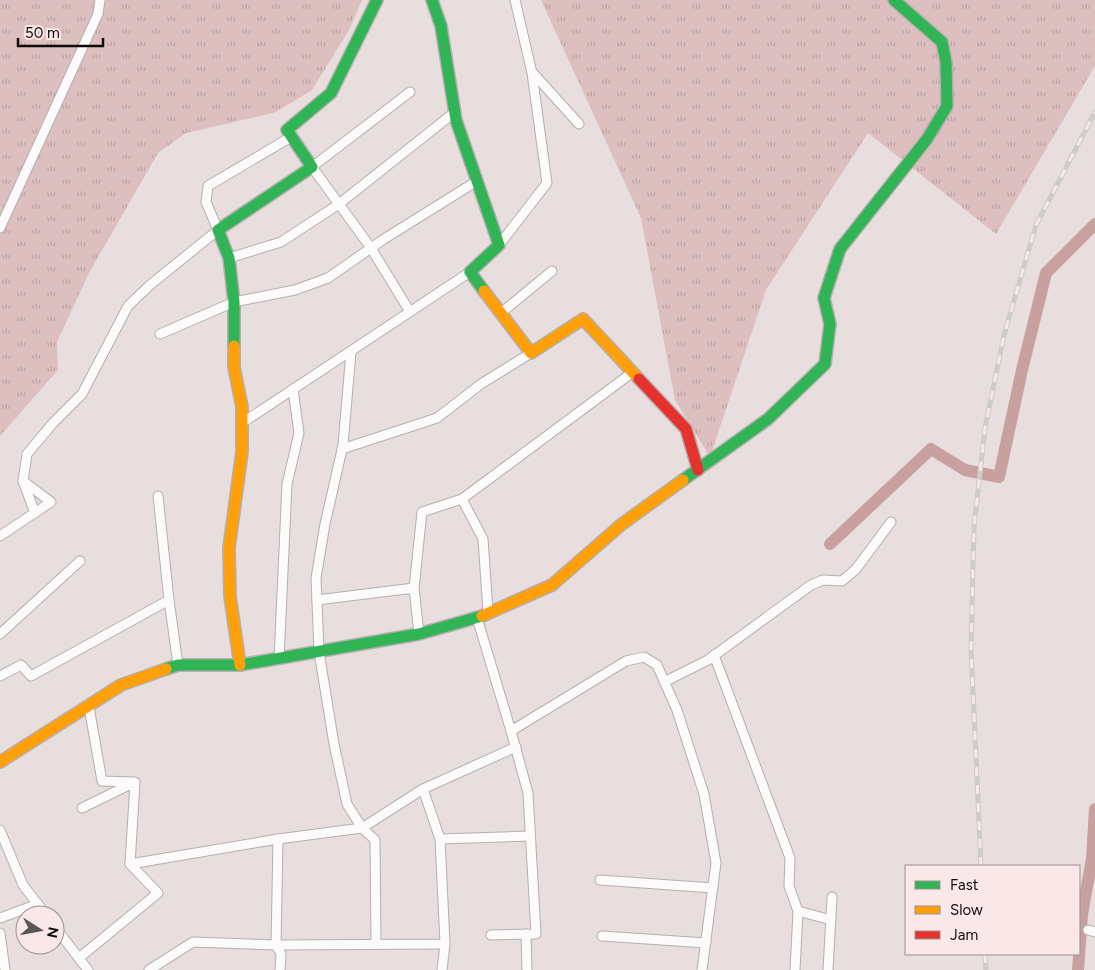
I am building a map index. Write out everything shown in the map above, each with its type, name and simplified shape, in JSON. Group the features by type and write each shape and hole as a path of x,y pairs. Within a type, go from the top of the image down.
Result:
{"street":[{"path":"0,228 98,14 100,0"},
{"path":"377,0 331,93 287,130 371,248 410,312"},
{"path":"432,0 441,26 456,120 499,245"},
{"path":"242,423 470,272 499,245 547,183 532,73 515,0"},
{"path":"0,762 121,685 178,665 240,665 419,634 482,615 552,585 622,524 768,419 825,364 830,324 824,298 840,249 927,139 947,106 946,62 942,42 894,0"},
{"path":"532,73 578,124"},
{"path":"35,513 23,481 27,454 53,423 82,394 128,306 150,285 218,230 312,167 410,92"},
{"path":"229,258 281,242 339,204 455,112"},
{"path":"240,665 230,596 229,548 242,452 242,407 234,367 234,302 229,258 206,202 208,186 291,136"},
{"path":"160,334 234,302 295,290 328,278 371,248 477,181"},
{"path":"501,313 552,271"},
{"path":"470,272 531,353"},
{"path":"342,449 437,418 481,384 583,319 686,429 698,470"},
{"path":"351,352 342,449 325,524 316,578 319,652 334,744 348,804 362,828 375,840 376,943"},
{"path":"419,634 414,588 422,512 462,499 633,372"},
{"path":"279,658 287,484 298,432 293,389"},
{"path":"0,536 51,502 23,481"},
{"path":"158,496 178,665"},
{"path":"462,499 483,539 482,615 528,793 536,934 491,935"},
{"path":"664,682 714,655 811,586 823,580 842,581 850,576 891,522"},
{"path":"0,634 80,561"},
{"path":"317,600 414,588"},
{"path":"0,675 21,665 31,676 169,600"},
{"path":"714,655 790,858 789,886 798,911 795,970"},
{"path":"511,731 626,660 644,657 657,665 677,710 704,794 716,863 702,970"},
{"path":"89,707 102,781 135,782"},
{"path":"130,864 278,838 362,828 423,789 516,747"},
{"path":"82,808 135,782"},
{"path":"79,958 158,893 130,864 135,782"},
{"path":"423,789 440,839 445,944 442,970"},
{"path":"0,830 23,885 38,904 0,918"},
{"path":"440,839 530,836"},
{"path":"278,838 276,945 281,954 280,970"},
{"path":"600,880 713,888"},
{"path":"828,970 832,897"},
{"path":"798,911 831,920"},
{"path":"0,933 5,970"},
{"path":"526,934 527,970"},
{"path":"602,936 706,943"},
{"path":"65,939 88,970"},
{"path":"149,970 193,942 276,945 445,944"}],"green space":[{"path":"0,0 362,0 349,30 312,90 274,113 186,133 158,153 89,273 57,342 58,370 0,436"},
{"path":"541,0 1095,0 1095,66 996,234 868,133 766,290 710,457 675,400 641,218"}],"waterway":[{"path":"830,544 931,449 965,470 999,477 1022,370 1046,273 1095,224"},
{"path":"1080,942 1082,915 1092,858 1095,809"},
{"path":"1078,970 1079,955"}],"railway":[{"path":"981,865 971,649 974,527 985,428 1004,335 1036,225 1095,112"},
{"path":"985,955 986,970"}],"traffic: fast":[{"path":"234,346 234,302 229,258 218,230 312,167 287,130 331,93 377,0"},
{"path":"432,0 441,26 456,120 499,245 470,272 484,291"},
{"path":"683,480 768,419 825,364 830,324 824,298 840,249 927,139 947,106 946,62 942,42 894,0"},
{"path":"166,669 178,665 240,665 419,634 482,616"}],"traffic: slow":[{"path":"484,291 531,353 583,319 639,379"},
{"path":"234,346 234,367 242,407 242,452 229,548 230,596 240,665"},
{"path":"482,616 552,585 622,524 683,480"},
{"path":"0,762 121,685 166,669"}],"traffic: jam":[{"path":"639,379 686,429 698,470"}]}
